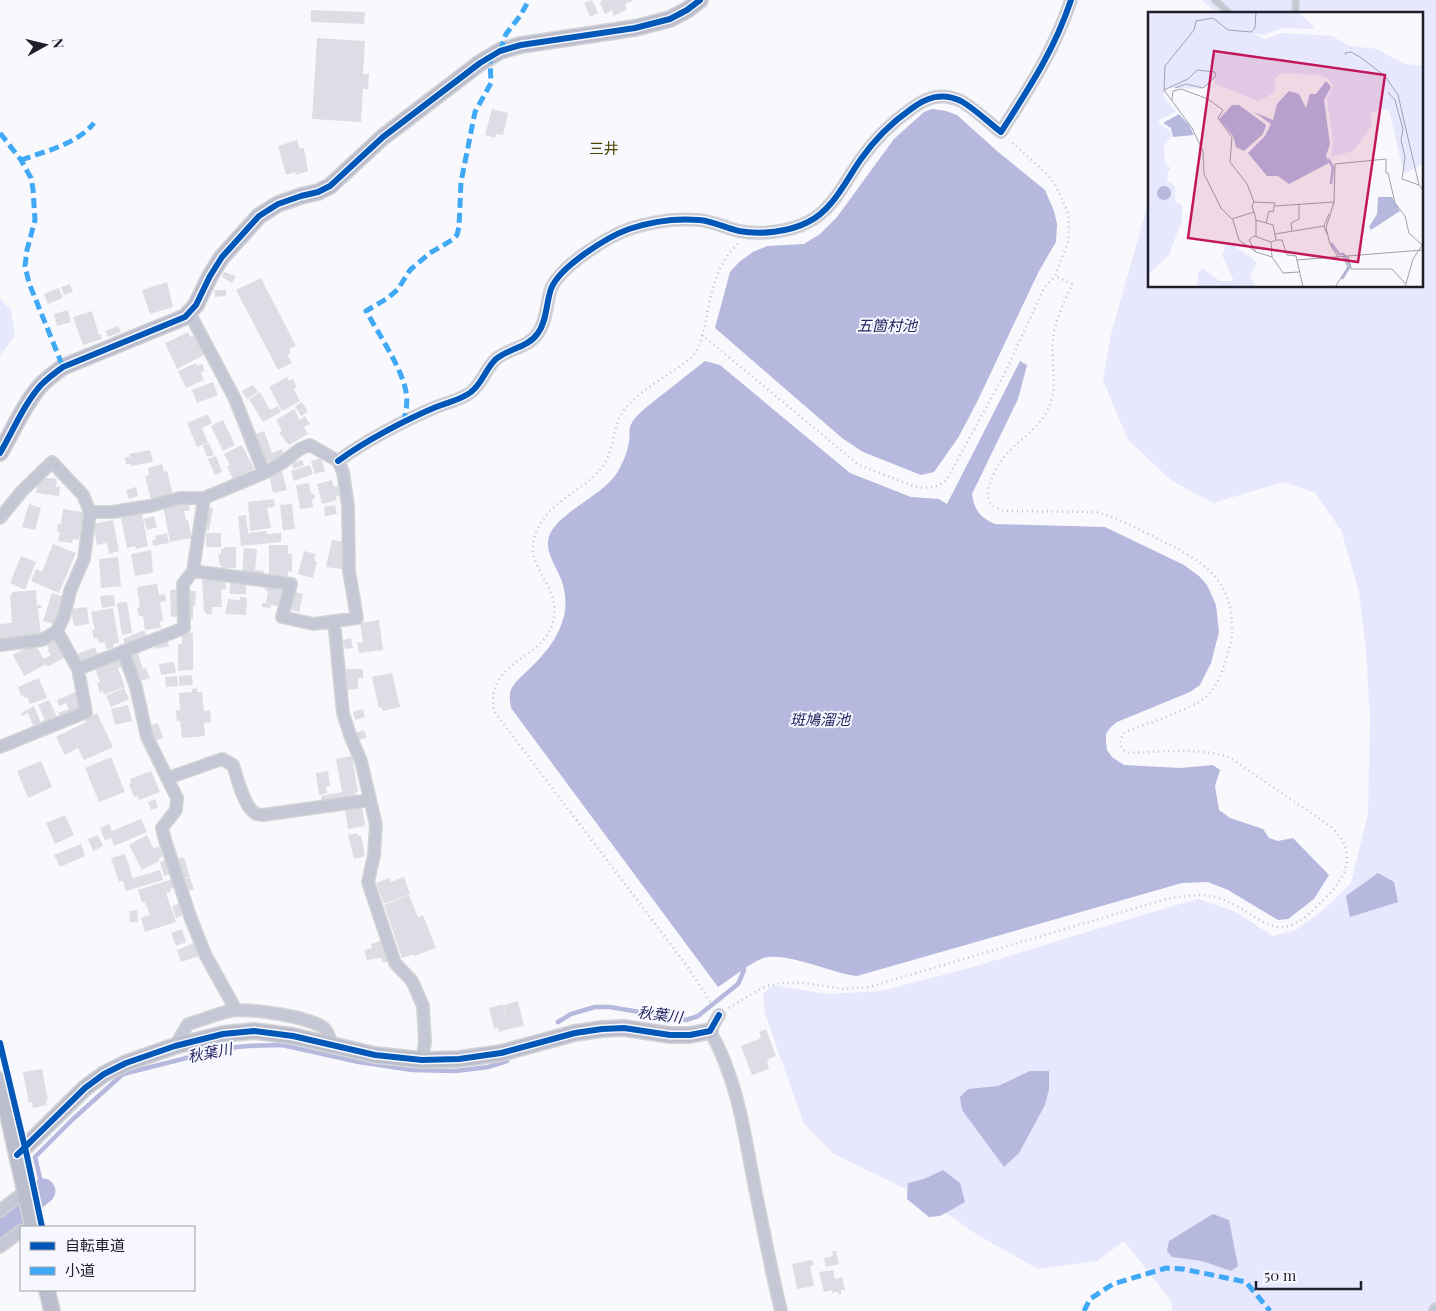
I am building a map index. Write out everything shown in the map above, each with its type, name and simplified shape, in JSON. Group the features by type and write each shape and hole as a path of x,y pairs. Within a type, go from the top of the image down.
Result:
{"street":[{"path":"0,453 41,385 63,367 174,323 190,314 222,257 259,216 278,204 318,192 330,186 383,137 480,63 500,51 522,45 635,28 670,19 700,0"},
{"path":"338,460 352,450 415,417 438,406 462,398 473,391 495,360 505,353 530,342 538,333 544,320 551,288 557,277 569,265 613,236 646,224 699,220 716,223 737,231 754,233 788,230 808,222 822,213 837,196 876,139 894,120 923,100 938,96 962,102 1000,132 1044,64 1059,34 1071,0"},
{"path":"190,314 234,399 264,473"},
{"path":"90,512 112,512 150,506 180,498 204,498 264,473 282,463 300,449 310,445 338,460 343,472 348,506 349,571 357,618 314,624 282,617 291,584 193,571"},
{"path":"0,518 22,491 52,462 83,495 90,512 84,559 70,591 64,616 57,631 42,640 0,645"},
{"path":"78,669 184,628 183,584 193,571 204,498"},
{"path":"334,621 343,713 361,761 376,825 374,855 368,882 395,963 412,981 423,1006 425,1042 422,1060"},
{"path":"0,747 86,712 78,669 57,631"},
{"path":"123,651 136,687 147,736 177,798 176,810 162,828 165,840 191,919 206,956 236,1010"},
{"path":"168,778 222,758 233,765 249,808 255,813 263,815 370,800"},
{"path":"175,1046 188,1024 236,1010 265,1012 323,1026 331,1039 331,1045"},
{"path":"17,1155 84,1088 104,1074 126,1063 175,1046 223,1034 254,1031 293,1036 375,1055 422,1060 458,1059 501,1054 575,1033 602,1029 624,1028 670,1035 690,1035 710,1031 719,1015"},
{"path":"710,1031 722,1051 736,1092 781,1311"},
{"path":"0,1080 25,1193 29,1226"},
{"path":"0,1211 25,1193"},
{"path":"0,1247 20,1233"},
{"path":"47,1291 52,1311"}],"lane":[{"path":"1214,0 1228,12"}],"path":[{"path":"702,335 859,465 913,486 925,488 937,486 946,481 1006,371 1044,288 1055,276 1068,242 1070,225 1068,213 1063,198 1056,186 1047,174 1000,132"},
{"path":"708,999 687,966 494,711 492,700 495,688 502,675 545,638 553,623 552,595 532,554 534,539 540,525 548,513 599,471 608,460 623,412 634,400 692,356 702,335 713,285 720,268 738,244 754,233"},
{"path":"719,1015 753,992 767,986 792,982 844,989 869,987 1166,899 1200,895 1218,898 1266,924 1277,928 1289,926 1300,922 1330,894 1345,869 1348,857 1346,846 1339,834 1229,757 1215,752 1130,753 1123,750 1120,744 1125,732 1205,698 1214,687 1222,672 1232,640 1233,625 1230,606 1223,588 1213,574 1198,561 1180,550 1112,516 1090,512 1002,511 992,506 988,497 997,466 1040,423 1048,411 1054,383 1053,338 1057,319 1072,284 1055,276"}],"shaded area":[{"path":"1201,0 1436,0 1436,1311 1172,1311 1171,1301 1124,1241 1097,1261 1038,1269 979,1236 926,1199 834,1154 804,1124 765,1014 763,994 773,985 826,994 881,991 973,967 1198,899 1234,911 1273,936 1296,930 1327,907 1351,883 1368,814 1370,718 1366,651 1359,592 1341,530 1315,493 1284,482 1213,503 1172,481 1128,440 1103,380 1111,334 1148,200 1148,288 1424,288 1424,12 1216,12"},
{"path":"0,299 11,310 15,336 0,355"}],"water":[{"name":"五箇村池","path":"932,109 957,115 1045,190 1057,224 1056,242 1039,271 958,438 934,472 921,475 863,452 842,438 715,328 730,272 739,262 753,252 767,246 804,244 820,234 837,217 894,139 924,112"},
{"name":"斑鳩溜池","path":"705,361 720,365 850,473 911,497 939,499 947,504 1020,361 1027,365 1018,399 972,494 976,509 985,519 995,524 1105,527 1184,565 1199,576 1207,585 1216,605 1219,632 1211,663 1200,685 1190,692 1117,722 1106,734 1107,750 1112,757 1124,765 1181,768 1213,765 1220,770 1215,786 1219,810 1230,818 1263,829 1269,838 1278,841 1293,838 1329,875 1314,899 1288,919 1278,920 1228,890 1208,882 1182,883 857,976 794,959 770,957 755,962 718,987 511,708 510,697 510,691 514,684 538,660 554,640 565,612 564,587 549,550 548,544 551,532 563,518 599,491 614,477 625,456 629,442 630,427 636,417"},
{"path":"1378,873 1394,882 1398,902 1350,917 1346,896"},
{"path":"1030,1071 1049,1071 1049,1089 1045,1105 1019,1153 1004,1167 962,1110 960,1097 968,1089 998,1086"},
{"path":"943,1170 960,1183 965,1202 940,1216 929,1217 907,1199 908,1183 924,1179"},
{"path":"1213,1214 1229,1220 1238,1266 1231,1271 1202,1261 1172,1257 1167,1251 1169,1241"}],"building":[{"path":"592,0 598,13 590,17 584,3"},
{"path":"602,0 634,0 625,4 627,9 614,16 612,10 605,14 600,3"},
{"path":"311,10 365,12 364,24 311,22"},
{"path":"317,38 365,41 363,74 369,74 368,89 363,89 361,122 312,119"},
{"path":"492,109 508,113 503,135 496,134 495,138 485,135"},
{"path":"297,140 300,149 304,148 308,171 296,175 295,172 286,175 278,146"},
{"path":"224,272 236,276 232,283 222,277"},
{"path":"261,278 296,346 289,349 291,353 287,355 292,363 278,370 236,290"},
{"path":"167,282 173,307 150,314 142,290"},
{"path":"70,284 73,292 64,295 61,287"},
{"path":"59,288 63,298 48,304 44,294"},
{"path":"214,290 226,290 226,296 215,297"},
{"path":"68,310 71,322 57,326 54,314"},
{"path":"92,311 102,339 83,345 73,317"},
{"path":"118,326 121,332 108,337 105,331"},
{"path":"188,332 190,337 195,335 204,355 177,369 165,343"},
{"path":"196,363 197,366 202,364 205,371 201,372 204,380 186,388 178,371"},
{"path":"287,377 289,381 293,379 297,387 294,389 300,401 282,411 269,387"},
{"path":"213,382 218,395 197,403 192,390"},
{"path":"253,385 258,392 247,399 242,391"},
{"path":"260,392 270,410 278,406 281,412 263,422 249,399"},
{"path":"302,402 308,412 301,416 295,406"},
{"path":"294,409 300,420 305,416 310,424 304,427 308,434 289,445 279,433 282,431 276,420"},
{"path":"208,414 212,423 202,428 208,443 197,447 187,423"},
{"path":"223,420 235,445 223,451 211,426"},
{"path":"264,431 272,453 282,449 285,456 263,464 251,436"},
{"path":"209,443 214,455 207,457 203,446"},
{"path":"242,445 254,469 233,479 227,466 230,465 224,454"},
{"path":"150,450 153,462 131,466 131,464 126,464 125,457 130,457 129,454"},
{"path":"216,456 222,472 215,475 208,459"},
{"path":"321,458 325,471 315,474 311,461"},
{"path":"302,460 304,465 293,469 292,463"},
{"path":"162,464 164,472 167,471 173,495 151,500 145,476 149,475 148,468"},
{"path":"310,465 313,474 294,481 291,471"},
{"path":"282,471 287,490 273,493 269,475"},
{"path":"39,477 57,479 56,487 60,487 59,496 36,493"},
{"path":"332,480 334,487 337,486 340,495 336,496 337,500 322,504 317,484"},
{"path":"309,483 311,494 314,494 315,499 312,499 313,507 300,509 296,485"},
{"path":"136,487 138,496 129,499 126,490"},
{"path":"274,499 275,507 267,508 271,528 250,531 248,502"},
{"path":"188,500 190,510 184,511 192,538 170,542 163,505"},
{"path":"29,504 41,508 35,530 22,527"},
{"path":"292,504 295,529 283,530 280,505"},
{"path":"335,505 337,514 325,516 324,507"},
{"path":"206,507 213,508 209,531 202,529"},
{"path":"63,509 83,512 79,540 73,539 72,543 58,541 60,532 57,531 58,524 61,524"},
{"path":"142,513 148,546 136,549 135,546 127,548 121,518"},
{"path":"246,515 248,533 266,531 267,534 281,533 281,542 241,546 238,516"},
{"path":"154,516 157,527 147,530 144,519"},
{"path":"113,520 119,551 109,554 107,543 97,545 93,524"},
{"path":"167,533 169,543 153,546 152,540 156,540 155,536"},
{"path":"206,533 221,533 221,547 206,547"},
{"path":"332,540 345,542 342,569 326,567"},
{"path":"53,544 76,553 59,593 31,581 36,569 42,572"},
{"path":"269,545 288,545 288,554 292,554 292,572 288,571 288,576 269,576"},
{"path":"224,547 236,547 236,568 222,568 220,566 218,554 221,554 221,549 224,549"},
{"path":"244,548 257,549 255,570 264,571 263,579 242,577"},
{"path":"151,550 153,573 135,576 131,554"},
{"path":"304,551 316,554 314,561 317,561 313,578 298,574"},
{"path":"21,556 36,562 25,590 10,583"},
{"path":"118,557 121,586 101,588 99,559"},
{"path":"225,578 226,589 221,589 222,607 212,607 212,614 206,614 204,612 202,580"},
{"path":"230,583 246,583 246,594 230,594"},
{"path":"266,583 285,586 281,607 271,605 271,608 262,607 262,603 266,603 268,591 265,590"},
{"path":"157,584 159,595 165,594 166,601 160,602 163,621 160,621 161,628 145,630 143,616 139,616 137,608 140,607 137,587"},
{"path":"180,589 181,616 171,617 170,590"},
{"path":"36,590 37,605 41,605 42,608 38,608 41,635 0,638 0,624 12,623 10,595 12,595 12,592"},
{"path":"187,591 196,591 193,619 186,619"},
{"path":"292,591 303,594 299,612 286,608"},
{"path":"52,593 63,597 54,624 43,621"},
{"path":"114,595 115,606 102,608 100,596"},
{"path":"240,597 247,598 246,615 225,614 228,599 240,600"},
{"path":"127,602 132,633 122,635 117,603"},
{"path":"87,607 89,624 74,626 71,609"},
{"path":"113,608 119,643 113,644 113,648 106,649 105,642 99,643 98,638 94,639 92,630 95,630 91,612"},
{"path":"379,620 383,650 359,653 357,642 363,642 360,623"},
{"path":"144,630 147,637 125,646 123,639"},
{"path":"182,632 193,633 193,670 178,671 178,644 182,644"},
{"path":"167,637 169,646 156,649 154,640"},
{"path":"351,638 353,648 345,649 343,640"},
{"path":"57,639 68,656 47,667 46,664 24,676 13,655 33,644 36,649 38,648 43,659 51,655 47,650 49,649 47,645"},
{"path":"95,647 99,657 78,665 74,655"},
{"path":"137,651 143,669 146,668 150,678 138,682 129,654"},
{"path":"121,654 125,666 118,668 125,687 104,695 103,691 100,692 97,683 100,682 94,666"},
{"path":"174,662 176,673 161,675 159,664"},
{"path":"346,669 363,669 363,678 358,678 358,689 346,690"},
{"path":"392,673 400,707 383,711 382,708 379,708 372,677"},
{"path":"192,675 193,685 179,686 179,676"},
{"path":"177,676 178,686 166,687 165,677"},
{"path":"39,678 47,698 30,704 27,697 21,696 18,687"},
{"path":"124,688 129,699 111,707 106,696"},
{"path":"197,688 197,692 202,692 204,711 210,710 211,722 204,723 205,736 182,738 180,721 177,721 176,710 180,710 179,693 192,692 192,689"},
{"path":"77,691 83,705 60,717 58,713 69,709 66,703 59,706 57,700"},
{"path":"49,700 57,717 43,724 41,721 45,720 38,705"},
{"path":"128,705 132,721 115,725 111,709"},
{"path":"34,706 41,723 33,726 28,713 22,716 21,713"},
{"path":"363,709 365,717 355,720 353,712"},
{"path":"97,713 113,747 84,760 78,748 65,755 56,737 86,722 84,720"},
{"path":"158,723 163,738 154,741 149,726"},
{"path":"364,730 367,737 358,741 355,733"},
{"path":"352,756 358,792 355,793 356,797 322,802 321,796 342,792 336,759"},
{"path":"111,757 125,792 99,802 85,768"},
{"path":"41,761 52,787 28,798 17,771"},
{"path":"151,771 160,792 139,800 137,796 134,797 129,784 131,783 130,779"},
{"path":"328,771 330,786 326,787 327,793 319,795 316,773"},
{"path":"155,799 158,807 151,810 148,802"},
{"path":"362,806 365,826 348,829 345,809"},
{"path":"65,815 74,835 55,844 46,823"},
{"path":"141,819 147,832 114,846 111,838 105,841 100,828 109,824 112,831"},
{"path":"357,833 358,836 361,836 365,856 354,859 348,835"},
{"path":"98,835 103,846 93,851 88,839"},
{"path":"147,835 154,849 159,846 163,856 158,859 159,861 142,870 129,845"},
{"path":"81,844 85,856 60,867 54,855"},
{"path":"125,854 136,888 126,891 123,881 119,882 111,858"},
{"path":"184,857 190,877 180,880 174,860"},
{"path":"167,860 171,874 164,876 160,862"},
{"path":"160,870 163,880 136,888 133,878"},
{"path":"404,877 410,894 384,904 376,883 389,878 391,882"},
{"path":"190,878 194,889 188,891 185,879"},
{"path":"172,879 175,887 170,889 171,892 166,893 176,922 145,932 141,918 150,915 145,902 142,903 138,890"},
{"path":"409,895 418,917 423,915 436,948 402,958 384,905"},
{"path":"180,903 184,915 176,918 172,906"},
{"path":"137,910 138,922 130,922 129,911"},
{"path":"182,929 186,942 176,946 171,933"},
{"path":"383,940 391,960 383,963 381,958 367,960 364,950 372,948 371,944"},
{"path":"194,943 199,956 181,962 177,950"},
{"path":"518,1001 524,1026 509,1029 504,1005"},
{"path":"503,1004 509,1029 499,1032 498,1028 494,1029 489,1008"},
{"path":"766,1029 776,1056 768,1059 769,1069 752,1075 741,1046 761,1038 759,1032"},
{"path":"42,1069 48,1099 46,1100 47,1105 33,1108 32,1102 29,1103 23,1072"},
{"path":"832,1251 836,1251 839,1264 826,1267 824,1258 833,1256"},
{"path":"812,1260 814,1265 810,1266 814,1286 797,1289 792,1264"},
{"path":"833,1270 835,1279 842,1277 845,1290 841,1290 839,1295 838,1292 832,1293 832,1290 824,1292 819,1272"}],"waterway":[{"name":"秋葉川","path":"558,1022 571,1014 595,1007 610,1007 686,1020 698,1016 738,984 744,970"},
{"name":"秋葉川","path":"43,1191 35,1157 72,1120 123,1074 226,1048 248,1046 282,1045 359,1062 412,1070 456,1071 488,1067 507,1061"},
{"name":"秋葉川","path":"0,1227 43,1191"}],"marked path":[{"path":"500,51 506,34 520,16 529,0"},
{"path":"403,423 407,404 404,383 395,362 366,311 388,298 398,289 410,270 430,253 457,235 461,182 475,112 491,83 490,57"},
{"path":"21,160 70,142 94,123"},
{"path":"0,133 21,160 31,178 35,220 25,266 29,283 63,367"},
{"path":"1084,1311 1090,1299 1113,1284 1166,1268 1183,1269 1246,1282 1270,1311"}],"cycle path":[{"path":"0,453 29,401 41,385 52,375 63,367 185,317 196,305 210,276 222,257 259,216 278,204 318,192 330,186 383,137 480,63 500,51 521,45 635,28 670,19 700,0"},
{"path":"338,461 360,446 398,425 463,397 475,389 496,359 529,342 538,333 543,323 551,289 563,271 573,262 620,233 646,224 663,221 704,221 739,231 756,233 774,232 808,222 817,217 832,202 866,152 890,126 917,105 935,97 941,96 961,101 1001,132 1049,53 1071,0"},
{"path":"17,1155 85,1088 104,1074 126,1063 175,1046 223,1034 254,1031 293,1036 375,1055 422,1060 459,1059 501,1053 575,1033 602,1029 624,1028 670,1035 690,1035 710,1031 719,1015"},
{"path":"0,1043 42,1226"}],"district":[{"name":"三井","path":"604,149"}]}
